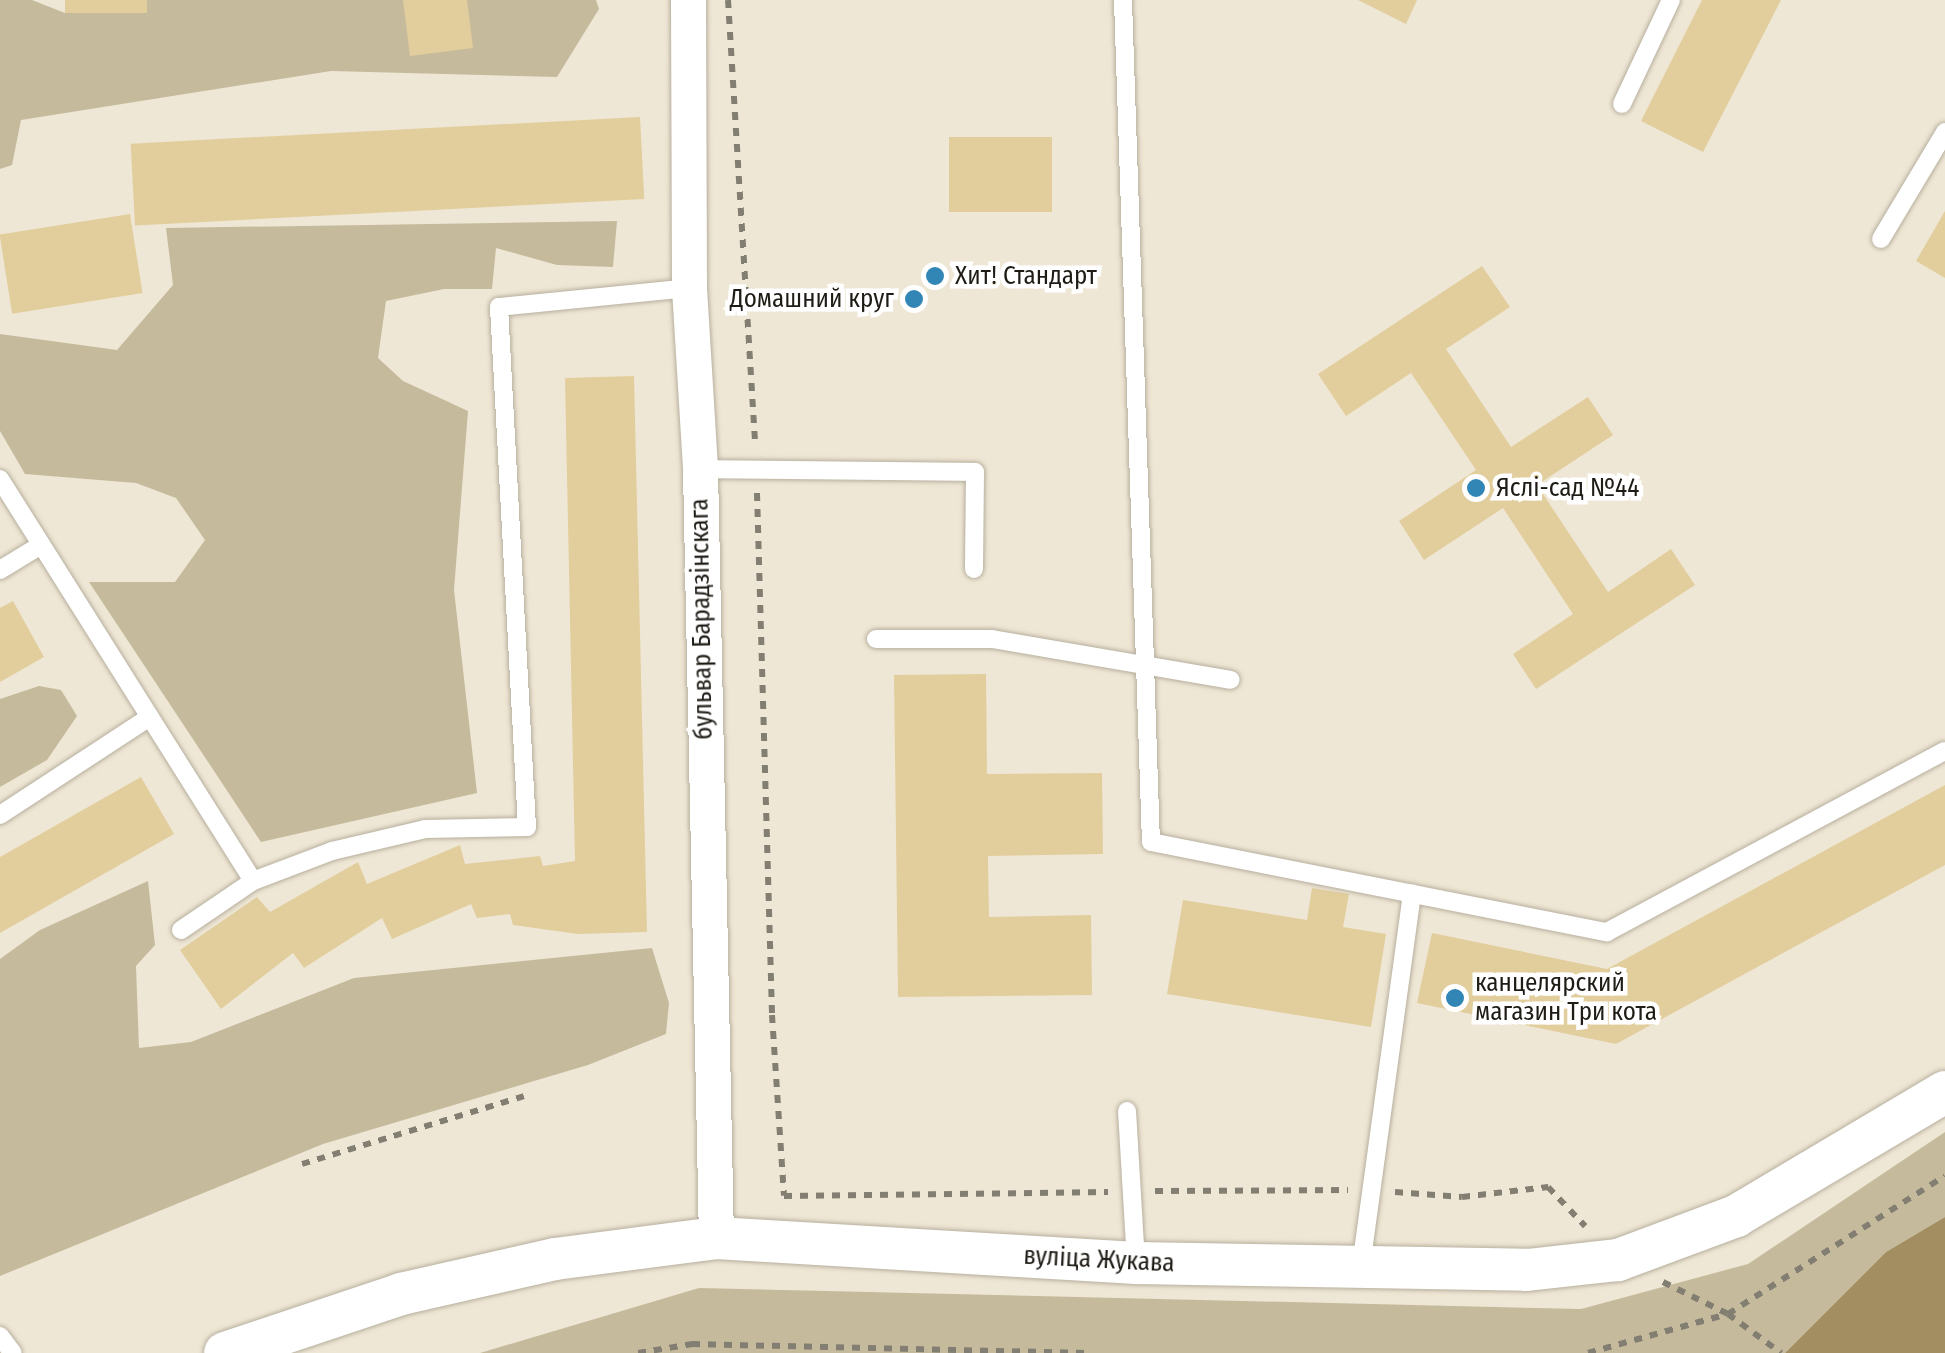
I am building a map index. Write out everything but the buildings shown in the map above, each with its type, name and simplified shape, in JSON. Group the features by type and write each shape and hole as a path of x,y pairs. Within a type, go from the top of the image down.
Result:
{"street":[{"name":"бульвар Барадзінскага","path":"688,0 689,288 700,470 716,1238"},
{"name":"вуліца Жукава","path":"225,1353 417,1291 556,1259 716,1238 1136,1264 1527,1270 1618,1260 1736,1216 1945,1092"}],"lane":[{"path":"1122,0 1150,842 1607,932 1945,750"},
{"path":"1622,104 1671,0"},
{"path":"1881,239 1945,132"},
{"path":"180,930 253,881 332,851 425,829 526,827 499,307 689,288"},
{"path":"700,470 975,472 974,569"},
{"path":"0,479 253,881"},
{"path":"0,570 41,545"},
{"path":"876,639 992,639 1231,680"},
{"path":"0,815 150,717"},
{"path":"1361,1267 1367,1190 1412,893"},
{"path":"1127,1111 1136,1264"},
{"path":"0,1336 13,1353"}],"path":[{"path":"728,0 756,470 772,1015 784,1196 1367,1190 1462,1197 1548,1187"},
{"path":"302,1164 524,1096"},
{"path":"1588,1353 1728,1314 1945,1176"},
{"path":"1772,1343 1781,1353"},
{"path":"638,1353 692,1344 784,1350 1086,1353"}],"shaded area":[{"path":"0,0 32,0 65,13 146,13 147,0 596,0 599,9 557,77 331,71 21,120 12,165 0,169"},
{"path":"617,221 613,267 557,265 496,248 492,289 444,289 386,301 378,358 403,381 468,411 454,590 477,793 261,842 89,582 175,582 205,540 176,498 136,483 25,474 0,431 0,334 117,350 173,285 166,228"},
{"path":"39,686 61,690 77,716 47,760 0,787 0,699"},
{"path":"148,881 155,945 136,966 139,1048 191,1042 354,978 652,948 669,1003 666,1034 588,1065 323,1144 0,1276 0,959 40,930"},
{"path":"1945,1132 1945,1217 1886,1252 1785,1353 480,1353 699,1288 1581,1309 1748,1264"},
{"path":"1945,1217 1945,1353 1785,1353 1886,1252"}],"place":[{"name":"Хит! Стандарт","path":"935,276"},
{"name":"Домашний круг","path":"914,299"},
{"name":"Яслі-сад №44","path":"1476,488"},
{"name":"канцелярский магазин Три кота","path":"1455,998"}]}
